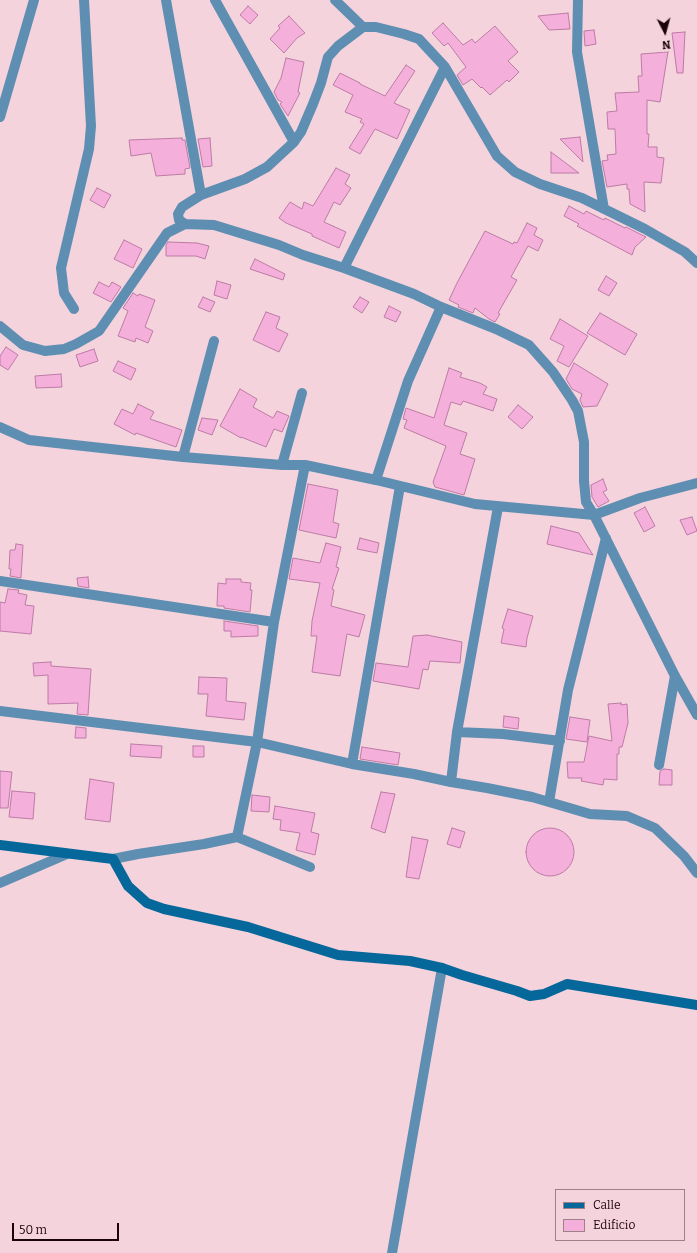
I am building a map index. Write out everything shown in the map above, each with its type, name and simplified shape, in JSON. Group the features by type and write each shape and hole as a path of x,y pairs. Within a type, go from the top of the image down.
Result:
{"street":[{"path":"0,117 34,0"},
{"path":"74,309 64,293 61,268 89,150 91,126 84,0"},
{"path":"166,0 201,195"},
{"path":"215,0 294,142"},
{"path":"335,0 363,27"},
{"path":"578,0 578,52 604,209"},
{"path":"184,224 179,220 178,214 182,207 201,195 244,179 267,167 294,142 301,132 313,104 321,83 328,56 338,46 363,27 376,27 419,39 445,67 497,156 515,172 540,184 582,198 645,229 685,252 697,263"},
{"path":"344,268 445,67"},
{"path":"0,326 23,345 45,351 64,349 76,344 99,331 167,233 184,224 214,226 279,245 303,255 344,268 414,294 441,307 496,329 529,345 553,372 578,411 584,442 584,481 586,502 606,538 675,676 697,714"},
{"path":"376,480 408,381 441,307"},
{"path":"183,457 214,341"},
{"path":"282,465 302,393"},
{"path":"0,427 29,440 183,457 282,465 305,465 476,504 594,515 640,498 697,483"},
{"path":"237,837 257,742 274,622 305,465"},
{"path":"352,764 400,486"},
{"path":"451,782 457,732 498,507"},
{"path":"549,802 568,690 606,538"},
{"path":"0,581 274,622"},
{"path":"659,765 675,676"},
{"path":"0,711 257,742 352,764 414,774 532,797 590,814 627,816 655,828 684,856 697,872"},
{"path":"457,732 503,734 560,741"},
{"path":"0,845 113,859 237,837 310,867"},
{"path":"0,883 67,854"},
{"path":"113,859 128,886 147,902 164,909 248,927 338,955 410,961 442,968 530,996 544,994 567,984 697,1005"},
{"path":"392,1253 442,968"}],"building":[{"path":"248,6 258,15 250,24 240,15"},
{"path":"568,13 570,29 549,30 538,16"},
{"path":"289,16 305,33 297,38 284,53 270,39 280,28 278,26"},
{"path":"443,23 463,45 472,39 475,43 495,26 518,52 508,61 519,72 509,82 507,80 490,95 472,79 463,85 457,75 466,67 448,43 444,46 432,33"},
{"path":"594,30 596,44 585,46 584,31"},
{"path":"685,32 683,73 677,73 672,33"},
{"path":"668,52 660,102 647,100 647,134 649,134 648,147 657,147 657,157 664,158 661,183 644,182 645,212 630,204 629,189 627,189 627,184 607,187 602,161 608,160 607,155 616,154 615,129 608,129 607,112 617,111 615,93 639,92 638,76 642,76 641,54"},
{"path":"286,58 304,62 298,92 300,93 288,116 280,104 282,102 278,100 274,92 281,78"},
{"path":"406,65 415,71 394,103 410,110 397,139 375,129 360,154 349,148 364,124 360,122 362,119 345,112 353,95 333,85 340,73 385,96"},
{"path":"580,137 583,162 560,139"},
{"path":"182,138 182,140 185,140 190,168 185,169 185,174 156,176 151,153 131,156 129,140"},
{"path":"210,138 212,166 203,167 198,139"},
{"path":"551,152 579,173 551,173"},
{"path":"336,168 350,175 345,184 351,188 340,205 334,202 324,222 346,232 339,248 286,223 279,218 290,202 302,209 304,202 313,206"},
{"path":"97,188 111,195 104,208 90,200"},
{"path":"569,206 584,214 586,211 604,220 605,218 646,237 635,247 632,255 577,226 579,224 564,216"},
{"path":"527,223 537,228 534,235 543,240 538,251 528,246 511,277 517,280 498,313 500,314 495,322 475,308 473,313 458,307 459,305 449,300 485,231 513,244 514,242 517,243"},
{"path":"124,240 142,249 133,268 114,259"},
{"path":"168,242 197,243 209,246 205,259 196,256 166,256 166,245"},
{"path":"255,259 285,274 283,280 250,269"},
{"path":"606,276 617,283 609,296 598,290"},
{"path":"217,281 231,285 227,299 214,295"},
{"path":"99,282 109,287 112,282 121,287 111,302 93,293"},
{"path":"133,293 138,296 139,294 155,300 145,327 153,331 148,343 136,338 135,342 118,336 128,311 123,308"},
{"path":"203,297 215,302 210,312 198,307"},
{"path":"360,297 369,302 362,313 353,307"},
{"path":"389,306 401,312 396,322 384,317"},
{"path":"266,312 280,317 276,328 288,334 279,352 253,340"},
{"path":"600,313 637,334 625,355 587,333"},
{"path":"560,319 588,336 569,367 557,361 564,346 550,339"},
{"path":"6,347 18,355 8,370 0,365 0,356"},
{"path":"94,349 98,361 80,367 76,355"},
{"path":"118,361 136,369 131,380 113,371"},
{"path":"574,363 608,384 597,406 583,407 580,400 582,394 572,389 566,379"},
{"path":"449,368 462,373 460,377 480,383 487,387 483,394 497,399 493,411 463,401 461,405 451,402 444,425 467,433 460,454 475,459 464,495 435,487 433,482 446,446 404,428 407,420 403,419 406,408 434,418"},
{"path":"61,374 62,387 36,388 35,376"},
{"path":"240,389 257,399 253,407 273,418 277,411 289,416 282,432 274,429 266,447 241,438 220,426"},
{"path":"138,404 154,412 150,419 182,430 176,447 136,433 135,435 114,424 122,409 133,414"},
{"path":"518,405 533,417 522,429 508,417"},
{"path":"202,418 218,420 212,435 198,430"},
{"path":"603,479 607,490 603,492 609,501 598,507 592,497 591,485"},
{"path":"308,484 338,490 333,522 339,524 336,538 299,530"},
{"path":"645,507 655,526 644,532 634,513"},
{"path":"692,517 697,531 687,535 680,520"},
{"path":"551,526 579,533 593,555 547,544"},
{"path":"360,538 379,543 377,553 357,549"},
{"path":"326,543 341,547 336,567 339,568 332,589 334,590 331,606 365,615 359,637 347,634 340,676 312,672 317,636 311,636 312,621 320,583 289,579 293,558 320,563"},
{"path":"16,544 23,545 21,578 10,576 10,550 15,550"},
{"path":"88,577 89,588 78,586 77,578"},
{"path":"226,579 241,579 241,582 251,583 250,590 252,590 250,612 224,608 224,606 217,606 218,583 226,584"},
{"path":"8,589 19,590 18,593 27,595 25,605 34,606 31,634 0,631 0,602 5,603"},
{"path":"508,609 533,616 526,647 501,643 504,629 502,628"},
{"path":"224,621 258,626 258,636 231,637 231,631 224,631"},
{"path":"427,635 462,642 460,663 430,661 428,670 423,669 419,689 373,681 376,663 408,667 413,636"},
{"path":"51,662 51,666 91,669 88,715 77,714 78,703 48,704 48,675 34,676 33,663"},
{"path":"199,677 227,678 226,701 246,703 244,720 206,716 208,694 198,694"},
{"path":"621,703 621,705 627,704 628,723 622,747 619,747 619,754 617,754 617,780 604,779 603,785 581,781 582,778 568,778 567,762 584,762 589,736 612,741 608,704"},
{"path":"504,716 519,718 518,729 503,727"},
{"path":"570,717 590,720 587,742 566,739"},
{"path":"76,727 86,728 86,738 75,738"},
{"path":"131,744 162,746 161,758 130,756"},
{"path":"193,746 204,746 204,757 193,757"},
{"path":"362,747 400,753 398,765 360,759"},
{"path":"664,769 672,770 672,785 659,785 660,771"},
{"path":"0,771 12,772 8,808 0,808"},
{"path":"90,779 114,783 110,822 85,819"},
{"path":"12,791 35,793 33,819 9,817"},
{"path":"381,792 395,794 385,833 371,828"},
{"path":"252,795 270,797 269,812 251,811"},
{"path":"275,806 315,813 311,832 319,834 315,855 296,850 300,833 280,830 281,820 273,819"},
{"path":"452,828 465,832 460,848 447,844"},
{"path":"550,828 559,830 567,835 572,843 574,852 572,861 567,869 559,874 550,876 541,874 533,869 528,861 526,852 528,843 533,835 541,830"},
{"path":"412,837 428,840 419,879 406,877"}]}
